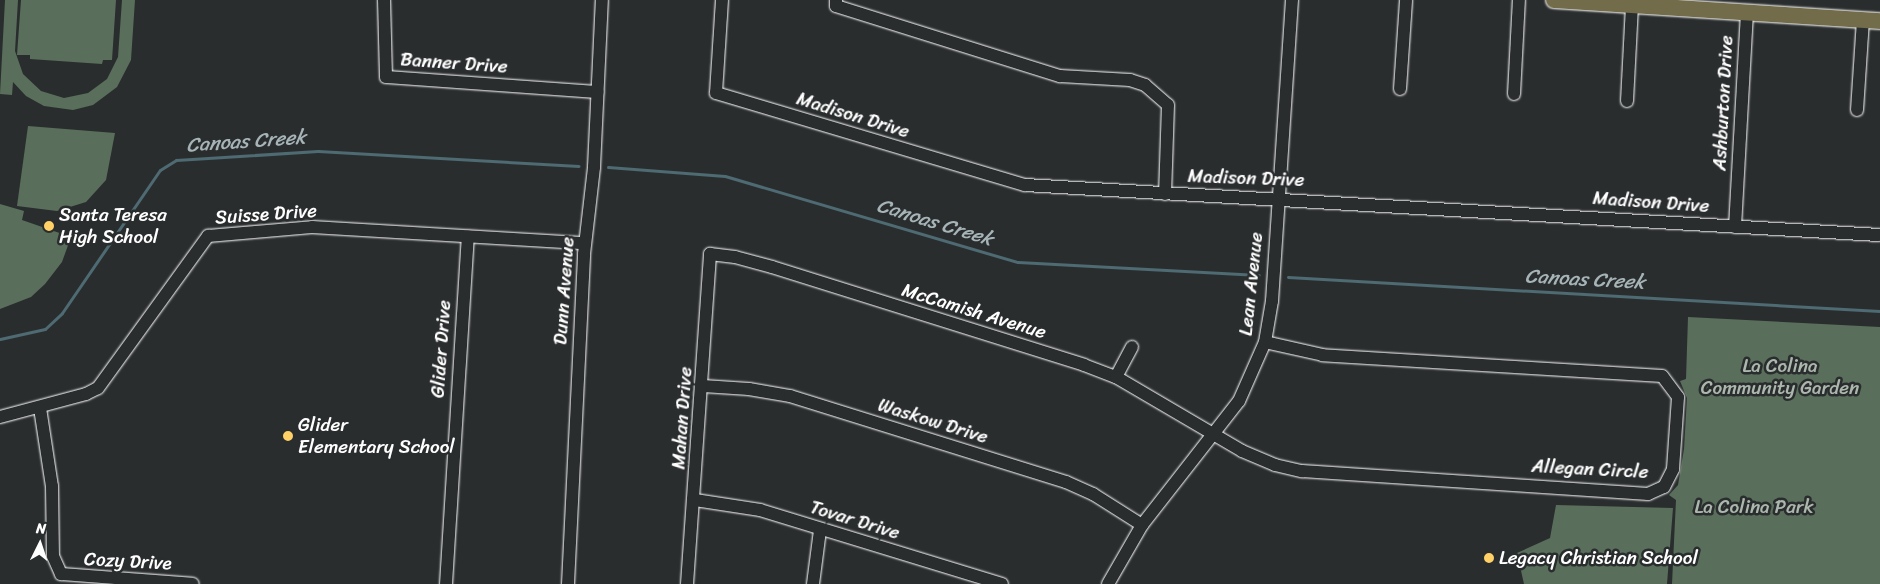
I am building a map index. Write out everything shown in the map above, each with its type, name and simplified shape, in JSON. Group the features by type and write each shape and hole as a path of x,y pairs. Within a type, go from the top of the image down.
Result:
{"main road":[{"path":"1554,0 1880,21"}],"street":[{"name":"Banner Drive","path":"384,0 386,77 597,92"},
{"name":"Dunn Avenue","path":"568,584 586,243 594,168 602,0"},
{"name":"Madison Drive","path":"722,0 716,93 1025,185 1880,234"},
{"path":"836,0 836,6 1060,76 1130,80 1145,85 1168,105 1165,194"},
{"name":"Lean Avenue","path":"1108,584 1142,525 1239,401 1265,342 1272,301 1292,0"},
{"path":"1400,89 1406,0"},
{"path":"1514,94 1519,0"},
{"path":"1627,101 1632,5"},
{"name":"Ashburton Drive","path":"1735,226 1748,12"},
{"path":"1858,110 1864,20"},
{"name":"Suisse Drive","path":"0,417 40,408 98,388 208,236 312,227 586,243"},
{"name":"Glider Drive","path":"446,584 468,237"},
{"name":"McCamish Avenue","path":"710,254 772,267 1116,377 1214,433"},
{"name":"Mahan Drive","path":"688,584 703,386 710,254"},
{"name":"Allegan Circle","path":"1214,433 1242,451 1274,465 1316,473 1648,494 1664,487 1673,470 1678,398 1662,376 1323,355 1265,342"},
{"path":"1116,377 1132,347"},
{"name":"Waskow Drive","path":"703,386 750,388 790,396 1066,482 1093,494 1142,525"},
{"name":"Cozy Drive","path":"40,408 52,486 53,556 61,574 193,584"},
{"name":"Tovar Drive","path":"695,500 760,510 982,582 1002,584"},
{"path":"813,584 820,530"}],"green space":[{"path":"5,0 18,0 15,51 23,74 41,91 64,98 88,93 107,79 118,57 122,0 135,0 131,60 117,87 93,105 73,110 44,106 26,96 13,82 12,95 0,94"},
{"path":"21,0 116,0 112,60 103,60 102,64 30,59 30,55 17,55"},
{"path":"28,126 115,133 106,180 86,202 57,211 17,206"},
{"path":"0,204 24,211 22,220 71,237 62,262 45,284 31,297 0,309"},
{"name":"La Colina Park","path":"1688,317 1880,327 1880,584 1672,584 1676,500 1669,495 1678,485 1684,449 1687,398 1680,381 1686,379"},
{"path":"1556,505 1673,508 1667,584 1524,584 1517,553 1550,538"}],"waterway":[{"name":"Canoas Creek","path":"0,339 45,329 62,313 160,170 176,160 318,151 579,166"},
{"name":"Canoas Creek","path":"608,167 725,176 1018,262 1259,275"},
{"name":"Canoas Creek","path":"1288,277 1880,311"}],"place":[{"name":"Santa Teresa High School","path":"49,226"},
{"name":"Glider Elementary School","path":"288,436"},
{"name":"Legacy Christian School","path":"1489,558"}],"park label":[{"name":"La Colina Community Garden","path":"1780,377"}]}
